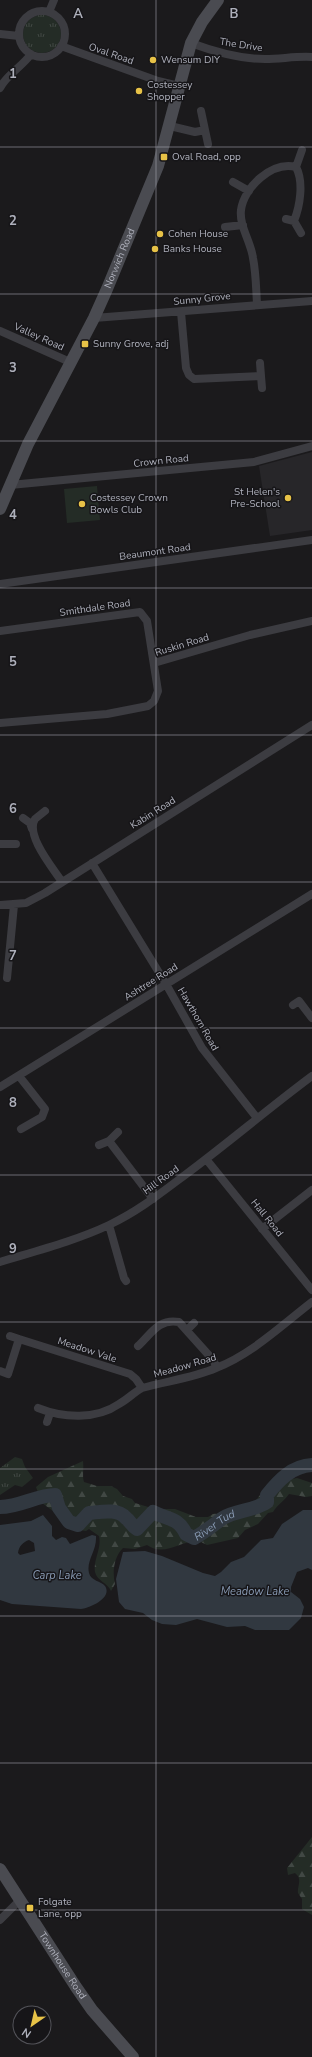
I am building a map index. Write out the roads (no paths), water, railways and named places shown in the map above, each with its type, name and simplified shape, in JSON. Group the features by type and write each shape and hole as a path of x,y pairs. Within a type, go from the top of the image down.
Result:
{"street":[{"path":"49,12 54,0"},
{"name":"Norwich Road","path":"0,509 28,444 94,318 154,179 192,43 202,22 218,0"},
{"path":"41,11 49,12 56,16 63,26 65,38 62,46 55,52 46,56 31,54 24,48 19,36 22,22 27,16 41,11"},
{"path":"0,34 19,36"},
{"name":"The Drive","path":"192,43 217,52 247,58 266,59 312,57"},
{"name":"Oval Road","path":"62,46 158,81 179,86"},
{"path":"0,88 7,77 23,65 31,54"},
{"path":"201,111 208,144"},
{"path":"170,126 195,132 205,130"},
{"path":"301,233 290,220 300,200 299,173 296,167 302,150"},
{"path":"257,304 253,257 243,225 241,210 249,192 261,177 282,166 296,167"},
{"path":"233,182 249,192"},
{"path":"225,227 243,225"},
{"name":"Sunny Grove","path":"94,318 181,312 257,304 312,301"},
{"path":"181,312 186,368 189,375 194,380 261,376"},
{"name":"Valley Road","path":"0,331 70,362"},
{"path":"260,363 262,388"},
{"name":"Crown Road","path":"10,485 254,462 312,446"},
{"name":"Beaumont Road","path":"0,584 312,540"},
{"name":"Smithdale Road","path":"0,631 140,612 147,621 154,663"},
{"name":"Ruskin Road","path":"0,723 106,714 148,706 154,701 158,691 154,663 250,635 312,621"},
{"name":"Kabin Road","path":"0,905 26,903 312,725"},
{"path":"33,830 35,819 45,811"},
{"path":"23,818 30,823 39,847 62,882"},
{"path":"0,844 16,844"},
{"name":"Hawthorn Road","path":"92,863 166,984 202,1048 257,1118"},
{"name":"Ashtree Road","path":"0,1087 312,894"},
{"path":"7,978 14,905"},
{"path":"293,1005 299,1001 312,1018"},
{"path":"19,1076 45,1109 42,1117 21,1129"},
{"name":"Hill Road","path":"0,1262 109,1225 153,1199 312,1076"},
{"path":"99,1145 109,1141 118,1132"},
{"path":"109,1141 153,1199"},
{"name":"Hall Road","path":"206,1159 312,1290"},
{"path":"262,1229 312,1190"},
{"path":"109,1225 126,1281"},
{"name":"Meadow Road","path":"38,1408 50,1413 77,1416 101,1412 119,1405 133,1393 142,1388 216,1368 237,1358 255,1346 312,1302"},
{"path":"138,1346 163,1322 171,1320 179,1322 214,1361 216,1368"},
{"path":"187,1330 194,1323"},
{"name":"Meadow Vale","path":"10,1336 130,1374 136,1378 142,1388"},
{"path":"5,1382 4,1372 19,1339"},
{"path":"48,1422 50,1413"},
{"name":"Townhouse Road","path":"0,1869 92,2010 133,2057"},
{"path":"0,1920 20,1900"}],"water":[{"name":"Meadow Lake","path":"303,1510 312,1510 312,1570 308,1568 297,1572 291,1587 291,1592 300,1599 304,1607 301,1618 289,1630 255,1630 245,1626 227,1627 197,1619 176,1625 162,1624 152,1620 143,1613 125,1609 119,1602 116,1579 123,1552 145,1551 162,1556 203,1573 215,1576 231,1562 244,1557 261,1540 273,1538 282,1524"},
{"name":"Carp Lake","path":"43,1515 52,1526 52,1536 56,1540 62,1537 66,1538 70,1544 92,1535 96,1536 95,1546 88,1568 90,1576 103,1584 107,1590 106,1595 99,1602 81,1609 12,1604 0,1600 0,1525 31,1521","holes":["29,1540 34,1543 35,1551 20,1555 18,1553 20,1546 25,1542"]}],"waterway":[{"name":"River Tud","path":"0,1507 55,1495 59,1508 69,1522 78,1525 89,1513 109,1511 122,1515 137,1529 153,1512 176,1522 186,1534 194,1538 228,1515 256,1507 267,1502 267,1495 286,1475 298,1468 312,1465"}],"place":[{"name":"Wensum DIY","path":"153,60"},
{"name":"Costessey Shopper","path":"139,91"},
{"name":"Oval Road, opp","path":"164,157"},
{"name":"Cohen House","path":"160,234"},
{"name":"Banks House","path":"155,249"},
{"name":"Sunny Grove, adj","path":"85,344"},
{"name":"St Helen's Pre-School","path":"288,498"},
{"name":"Costessey Crown Bowls Club","path":"82,504"},
{"name":"Folgate Lane, opp","path":"30,1908"}]}
